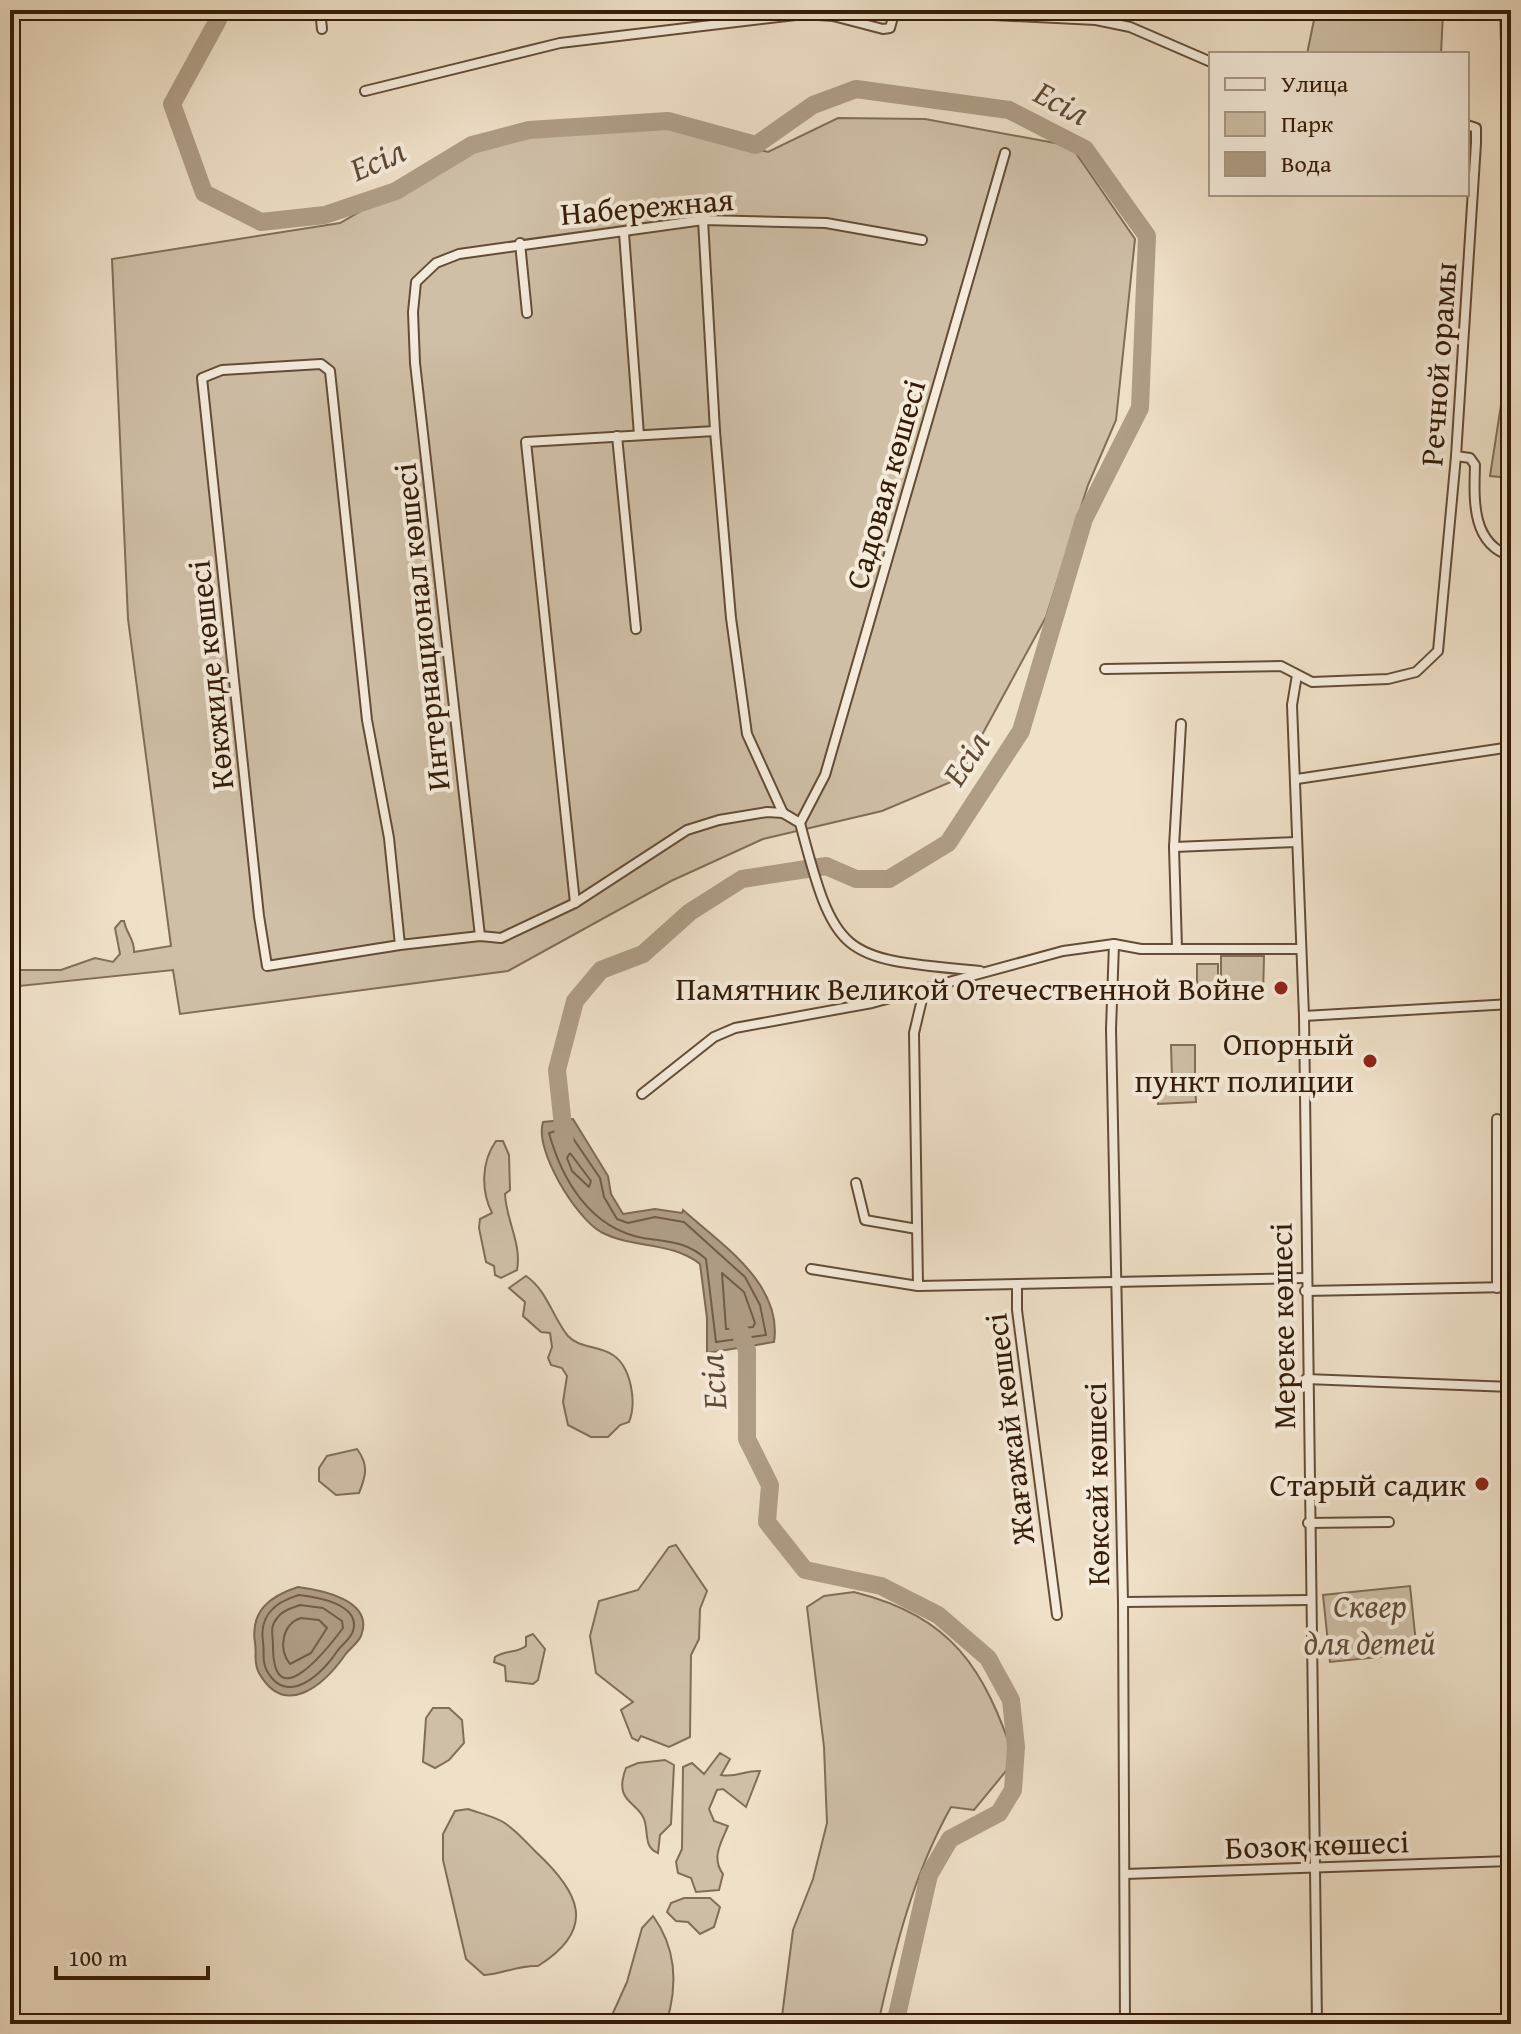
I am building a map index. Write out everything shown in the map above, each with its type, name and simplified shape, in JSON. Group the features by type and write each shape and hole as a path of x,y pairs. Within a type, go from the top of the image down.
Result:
{"street":[{"path":"320,10 322,29"},
{"path":"365,91 560,43 804,14 833,16 883,29 890,28 894,10 1096,20 1130,27 1209,61"},
{"name":"Речной орамы","path":"1105,669 1281,666 1289,667 1312,682 1388,679 1416,672 1438,651 1444,613 1456,456 1476,143 1476,128 1469,126"},
{"name":"Садовая көшесі","path":"800,823 825,775 1005,153"},
{"path":"703,220 715,431 731,618 747,734 783,813 800,823 817,888 840,936 860,952 895,963 980,971"},
{"name":"Набережная","path":"413,312 416,282 436,263 459,254 520,243 624,233 703,220 826,223 922,240"},
{"path":"624,233 639,435"},
{"path":"520,243 527,313"},
{"name":"Интернационал көшесі","path":"413,312 417,378 480,936"},
{"name":"Көкжиде көшесі","path":"321,364 330,371 367,720 389,838 400,945 267,966 259,916 202,378 222,370 321,364"},
{"path":"575,903 526,442 715,431"},
{"path":"617,436 636,629"},
{"path":"1456,456 1470,458 1475,465 1477,520 1486,540 1500,553 1511,556"},
{"name":"Мереке көшесі","path":"1297,675 1292,705 1297,779 1299,949 1304,1016 1306,1379 1317,2024"},
{"path":"1177,948 1174,847 1181,724"},
{"path":"1297,779 1511,747"},
{"path":"400,945 480,936 501,938 575,903 687,830 719,820 783,813"},
{"path":"1174,847 1297,842"},
{"path":"642,1094 714,1037 735,1028 823,1014 924,991 980,971 1063,951 1114,944 1141,949 1299,949"},
{"name":"Көксай көшесі","path":"1114,944 1111,1029 1123,1602 1125,2024"},
{"path":"918,1286 914,1033 924,991"},
{"path":"1304,1016 1511,1004"},
{"path":"1497,1119 1497,1288"},
{"path":"856,1183 865,1220 917,1229"},
{"name":"Жағажай көшесі","path":"811,1269 918,1286 1305,1278"},
{"name":"Жағажай көшесі","path":"1017,1285 1017,1310 1057,1615"},
{"path":"1305,1291 1511,1287"},
{"path":"1306,1379 1511,1387"},
{"path":"1308,1523 1389,1522"},
{"path":"1123,1602 1309,1600"},
{"name":"Бозоқ көшесі","path":"1125,1874 1511,1861"}],"green space":[{"path":"1316,10 1443,13 1441,52 1307,52"},
{"path":"1500,10 1511,10 1511,108 1503,109"},
{"path":"838,118 925,119 1071,146 1135,239 1116,420 1088,485 1046,617 958,779 882,811 763,839 671,881 508,971 180,1014 173,970 10,987 12,970 61,970 95,958 113,962 120,954 115,928 121,921 124,921 134,952 171,946 128,619 112,259 340,223 501,130 664,124 768,152"},
{"path":"1507,366 1511,367 1511,478 1490,476"},
{"path":"1221,956 1264,956 1263,997 1221,998"},
{"path":"1197,964 1218,964 1218,992 1197,992"},
{"path":"1171,1045 1195,1045 1195,1077 1172,1078"},
{"path":"1158,1081 1195,1081 1196,1102 1158,1104"},
{"path":"496,1141 503,1141 509,1155 510,1190 505,1194 518,1260 517,1270 501,1278 495,1275 494,1266 486,1262 479,1228 480,1219 492,1213 484,1177"},
{"path":"526,1276 545,1296 568,1336 578,1343 608,1352 624,1368 631,1386 631,1414 629,1422 620,1425 608,1437 591,1437 568,1425 563,1402 567,1376 562,1368 551,1365 548,1358 552,1347 550,1333 541,1332 523,1316 525,1302 509,1288"},
{"path":"357,1449 365,1471 359,1493 336,1495 319,1481 319,1468 327,1456"},
{"path":"676,1545 707,1591 700,1609 699,1639 691,1655 690,1737 669,1747 641,1736 638,1741 632,1738 621,1710 633,1702 596,1673 590,1636 599,1601 638,1590 669,1547"},
{"name":"Сквер для детей","path":"1410,1586 1417,1653 1330,1662 1323,1595"},
{"path":"854,1592 917,1616 960,1651 991,1698 1015,1760 974,1810 951,1807 916,1886 878,2024 781,2024 793,1930 813,1879 827,1823 824,1747 807,1607 824,1596"},
{"path":"533,1634 545,1649 538,1680 533,1684 506,1681 505,1666 494,1662 495,1657 523,1648 526,1637"},
{"path":"433,1708 449,1708 462,1720 464,1743 449,1760 435,1768 423,1762 426,1718"},
{"path":"720,1753 730,1759 721,1775 760,1771 746,1807 723,1789 717,1790 709,1809 714,1821 728,1826 717,1856 723,1874 719,1890 696,1892 691,1878 678,1873 676,1862 682,1849 683,1767 692,1763 704,1774"},
{"path":"665,1760 674,1765 671,1824 660,1835 658,1853 648,1843 641,1813 628,1800 622,1788 626,1768 638,1763"},
{"path":"468,1809 495,1818 512,1828 551,1867 571,1895 576,1909 575,1924 569,1938 538,1966 484,1975 466,1959 443,1860 443,1834 455,1811"},
{"path":"684,1898 710,1898 720,1907 714,1927 700,1934 688,1922 676,1921 667,1912 671,1903"},
{"path":"653,1916 667,1941 673,1968 672,1996 666,2024 608,2024 627,1982 642,1928"}],"water":[{"path":"573,1119 608,1176 611,1194 623,1214 655,1209 682,1213 683,1210 746,1267 769,1302 774,1321 774,1342 707,1353 707,1318 700,1264 677,1252 601,1232 580,1213 559,1182 542,1134 543,1122"},
{"path":"298,1587 332,1594 353,1605 363,1624 361,1636 315,1686 292,1695 280,1694 269,1687 259,1673 254,1632 264,1606"}],"waterway":[{"name":"Есіл","path":"212,10 218,20 172,104 204,193 261,222 325,215 396,191 472,145 529,130 668,121 756,145 813,105 856,89 1009,110 1085,149 1147,236 1140,408 1084,519 1021,731 948,843 889,879 856,879 826,866 742,879 690,912 643,954 601,970 575,1001 557,1070 565,1145"},
{"name":"Есіл","path":"737,1324 747,1350 747,1439 770,1485 767,1522 805,1570 881,1586 938,1615 988,1658 1011,1700 1016,1747 1013,1790 999,1813 950,1839 929,1875 895,2024"}],"place":[{"name":"Памятник Великой Отечественной Войне","path":"1281,988"},
{"name":"Опорный пункт полиции","path":"1370,1061"},
{"name":"Старый садик","path":"1482,1484"}]}
